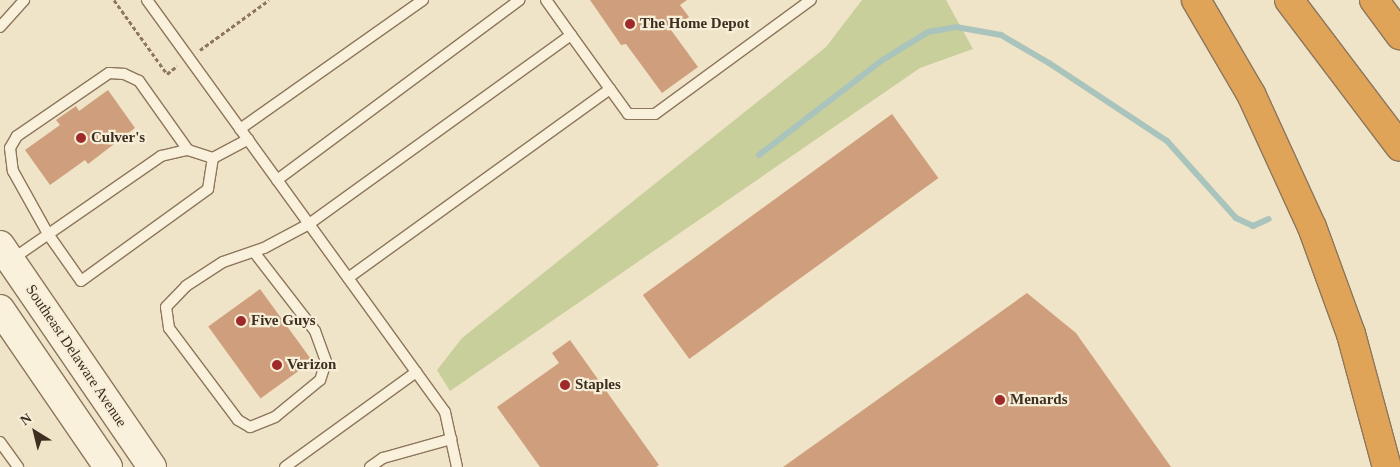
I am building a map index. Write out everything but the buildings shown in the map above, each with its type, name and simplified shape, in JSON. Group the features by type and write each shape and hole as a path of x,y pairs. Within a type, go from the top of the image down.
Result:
{"highway":[{"path":"1196,0 1251,94 1312,228 1350,334 1387,467"},
{"path":"1289,0 1400,147"},
{"path":"1374,0 1400,35"}],"main road":[{"name":"Southeast Delaware Avenue","path":"5,252 152,467"},
{"path":"0,309 108,467"}],"lane":[{"path":"0,27 24,0"},
{"path":"147,0 445,412 457,467"},
{"path":"240,129 423,0"},
{"path":"277,180 519,0"},
{"path":"546,0 628,114 655,114 811,0"},
{"path":"254,252 315,331 326,362 320,380 274,417 250,427 238,420 169,328 166,307 186,286 223,262 254,252 308,224 571,35"},
{"path":"188,150 140,81 124,74 109,74 17,136 10,148 13,172 48,234 81,280 208,189 213,158"},
{"path":"348,278 610,89"},
{"path":"5,252 48,234 161,156 188,150 213,158 248,139"},
{"path":"284,467 416,372"},
{"path":"370,467 384,458 451,439"},
{"path":"0,442 18,467"}],"green space":[{"path":"862,0 946,0 973,49 920,68 450,391 437,370 462,338 826,47"}],"waterway":[{"path":"759,155 881,61 928,32 956,27 1001,35 1049,63 1167,141 1236,218 1253,226 1269,219"}],"place":[{"name":"The Home Depot","path":"630,24"},
{"name":"Culver's","path":"81,138"},
{"name":"Five Guys","path":"241,321"},
{"name":"Verizon","path":"277,365"},
{"name":"Staples","path":"565,385"},
{"name":"Menards","path":"1000,400"}]}
